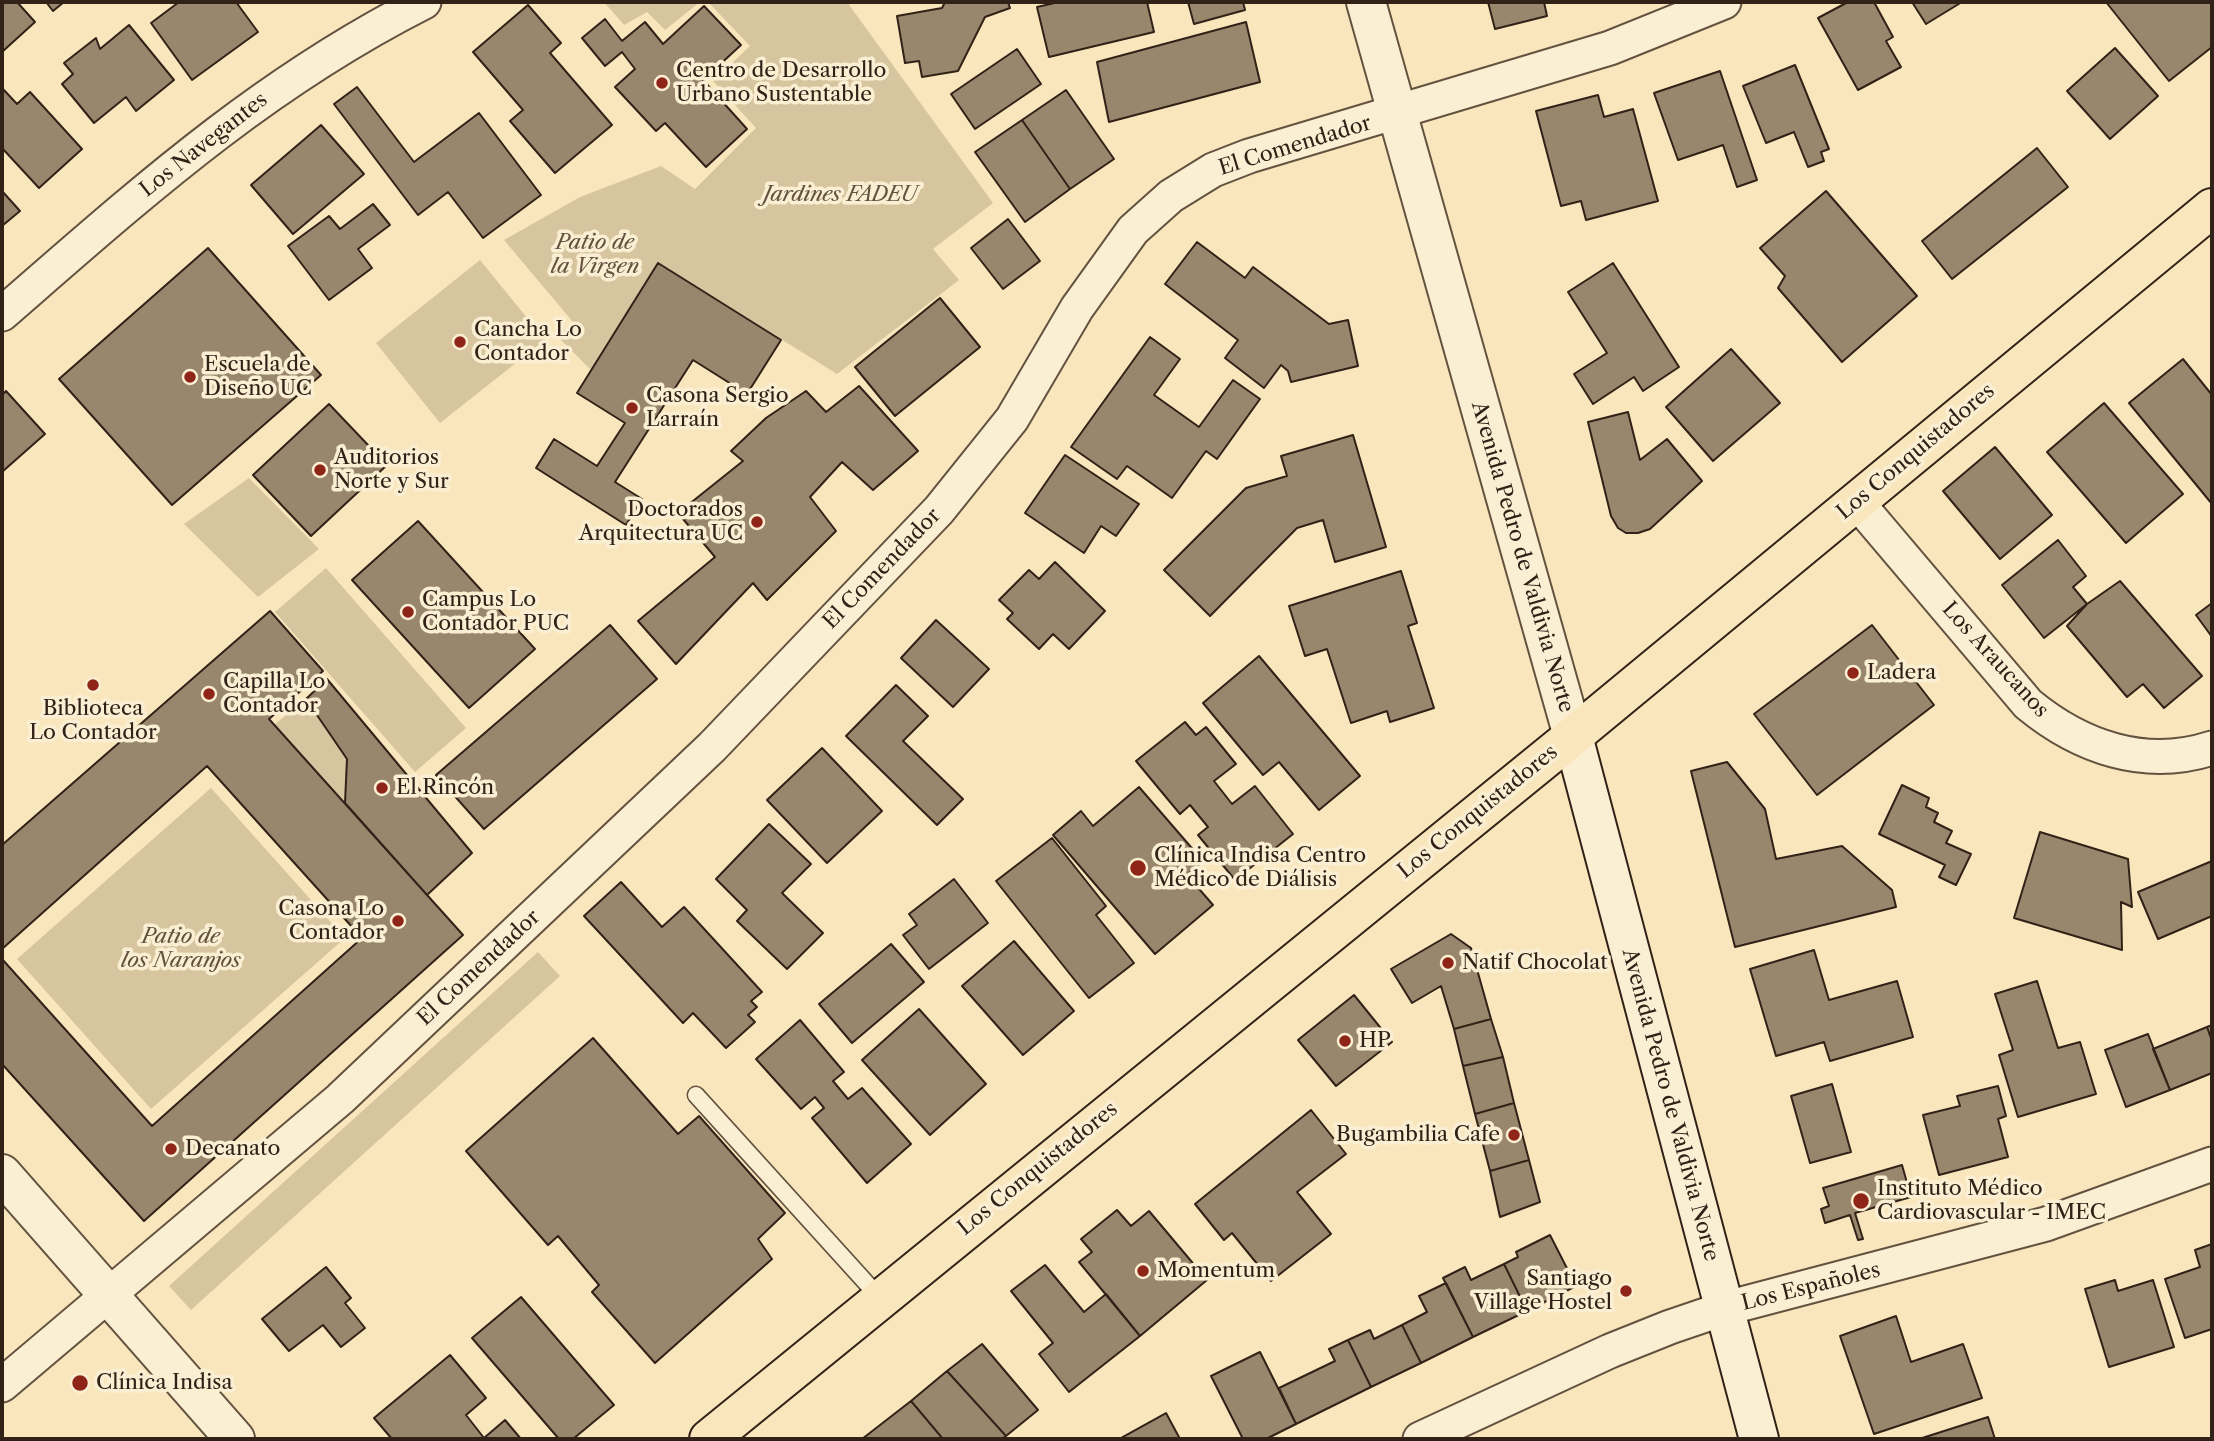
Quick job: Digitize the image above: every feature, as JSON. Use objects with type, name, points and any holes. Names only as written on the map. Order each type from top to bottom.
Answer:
[{"type":"main road","name":"Los Conquistadores","points":[[709,1439],[879,1297],[1573,736],[2212,208]]},
{"type":"street","name":"Los Navegantes","points":[[2,314],[229,121],[356,36],[424,2]]},
{"type":"street","name":"Avenida Pedro de Valdivia Norte","points":[[1366,2],[1573,736],[1759,1439]]},
{"type":"street","name":"El Comendador","points":[[2,1385],[340,1099],[761,698],[939,510],[1012,419],[1077,308],[1133,230],[1171,196],[1213,170],[1249,156],[1397,114],[1610,48],[1724,2]]},
{"type":"street","name":"Los Araucanos","points":[[1856,501],[2028,704],[2054,725],[2084,741],[2116,752],[2174,756],[2212,748]]},
{"type":"street","name":"Los Españoles","points":[[1420,1439],[1610,1351],[1723,1309],[2046,1224],[2212,1164]]},
{"type":"street","points":[[2,1174],[235,1439]]},
{"type":"lane","points":[[696,1095],[879,1297]]},
{"type":"green space","points":[[604,2],[700,2],[665,30],[647,12],[624,25]]},
{"type":"green space","name":"Jardines FADEU","points":[[708,2],[847,2],[993,203],[933,249],[959,280],[837,374],[659,263],[591,370],[557,336],[573,322],[504,240],[580,197],[661,166],[695,189],[756,128],[713,81],[750,46]]},
{"type":"green space","name":"Cancha Lo Contador","points":[[480,260],[545,340],[440,423],[376,343]]},
{"type":"green space","points":[[249,478],[319,549],[258,597],[184,524]]},
{"type":"green space","points":[[326,568],[466,728],[415,772],[275,612]]},
{"type":"green space","points":[[306,699],[347,759],[345,803],[274,725]]},
{"type":"green space","name":"Patio de los Naranjos","points":[[211,788],[345,938],[151,1109],[17,959]]},
{"type":"green space","points":[[538,952],[560,976],[191,1310],[169,1286]]},
{"type":"building","points":[[2,2],[17,2],[35,22],[2,52]]},
{"type":"building","points":[[46,2],[64,2],[53,11]]},
{"type":"building","points":[[179,2],[236,2],[258,32],[192,80],[151,23]]},
{"type":"building","points":[[945,2],[1008,2],[1010,8],[985,17],[958,71],[922,77],[919,61],[905,63],[897,16],[942,8]]},
{"type":"building","points":[[1059,2],[1147,2],[1154,32],[1049,57],[1037,7]]},
{"type":"building","points":[[1188,2],[1243,2],[1245,10],[1194,24]]},
{"type":"building","points":[[1488,2],[1544,2],[1547,16],[1495,29]]},
{"type":"building","points":[[1848,2],[1874,2],[1893,37],[1886,41],[1901,67],[1858,90],[1818,18]]},
{"type":"building","points":[[1912,2],[1962,2],[1926,24]]},
{"type":"building","points":[[2106,2],[2212,2],[2212,47],[2169,81]]},
{"type":"building","points":[[528,5],[561,43],[550,53],[612,125],[555,173],[510,121],[523,110],[473,52]]},
{"type":"building","name":"Centro de Desarrollo Urbano Sustentable","points":[[704,6],[741,45],[703,80],[747,129],[706,167],[665,123],[656,131],[615,87],[635,69],[622,52],[605,66],[582,38],[605,19],[622,41],[645,22],[663,44]]},
{"type":"building","points":[[1246,22],[1260,82],[1109,122],[1097,62]]},
{"type":"building","points":[[129,25],[174,80],[136,111],[126,97],[94,123],[62,84],[73,74],[64,63],[96,38],[100,49]]},
{"type":"building","points":[[2115,48],[2158,96],[2110,139],[2067,91]]},
{"type":"building","points":[[1017,49],[1041,84],[975,129],[951,94]]},
{"type":"building","points":[[1795,65],[1829,149],[1821,152],[1824,161],[1808,167],[1794,132],[1766,143],[1743,86]]},
{"type":"building","points":[[1720,71],[1757,180],[1737,187],[1723,145],[1678,160],[1654,93]]},
{"type":"building","points":[[357,87],[414,162],[479,113],[541,195],[483,238],[448,192],[418,215],[334,104]]},
{"type":"building","points":[[3,89],[17,104],[30,92],[82,149],[39,188],[2,148]]},
{"type":"building","points":[[1066,90],[1114,159],[1070,189],[1022,120]]},
{"type":"building","points":[[1598,95],[1604,117],[1633,109],[1658,201],[1586,220],[1581,201],[1561,206],[1536,111]]},
{"type":"building","points":[[1022,120],[1070,189],[1025,222],[975,152]]},
{"type":"building","points":[[321,125],[364,174],[293,234],[251,185]]},
{"type":"building","points":[[2037,148],[2068,187],[1952,279],[1922,241]]},
{"type":"building","points":[[2,191],[20,211],[2,226]]},
{"type":"building","points":[[1826,191],[1917,296],[1842,362],[1778,288],[1785,276],[1760,248]]},
{"type":"building","points":[[373,204],[390,225],[358,249],[372,268],[329,300],[288,246],[329,216],[340,229]]},
{"type":"building","points":[[1008,219],[1040,261],[1003,289],[971,248]]},
{"type":"building","points":[[1197,242],[1245,278],[1253,267],[1329,324],[1348,320],[1358,366],[1291,382],[1288,371],[1281,365],[1264,388],[1225,358],[1238,340],[1165,284]]},
{"type":"building","name":"Escuela de Diseño UC","points":[[208,248],[321,375],[172,505],[59,379]]},
{"type":"building","name":"Casona Sergio Larraín","points":[[658,263],[781,340],[747,394],[693,360],[615,482],[642,499],[626,525],[536,468],[554,439],[597,466],[625,423],[577,393]]},
{"type":"building","points":[[1613,263],[1679,367],[1643,391],[1634,377],[1593,404],[1574,374],[1607,353],[1568,292]]},
{"type":"building","points":[[940,298],[980,347],[895,416],[855,367]]},
{"type":"building","points":[[1150,337],[1180,359],[1154,395],[1199,427],[1233,380],[1260,399],[1217,459],[1206,451],[1172,498],[1127,466],[1117,479],[1071,447]]},
{"type":"building","points":[[1731,349],[1780,403],[1713,461],[1666,407]]},
{"type":"building","points":[[2183,359],[2212,395],[2212,504],[2129,403]]},
{"type":"building","name":"Doctorados Arquitectura UC","points":[[859,386],[918,451],[873,490],[842,462],[810,497],[836,531],[767,600],[753,583],[676,664],[638,621],[715,557],[678,513],[743,461],[731,451],[766,418],[806,391],[826,412]]},
{"type":"building","points":[[6,391],[45,434],[2,472],[2,395]]},
{"type":"building","points":[[2104,403],[2183,494],[2126,543],[2047,452]]},
{"type":"building","name":"Auditorios Norte y Sur","points":[[329,404],[387,465],[311,536],[253,475]]},
{"type":"building","points":[[1628,412],[1640,460],[1667,439],[1702,481],[1650,529],[1638,533],[1626,533],[1618,528],[1611,516],[1588,422]]},
{"type":"building","points":[[1353,435],[1386,547],[1335,562],[1323,520],[1297,528],[1210,616],[1164,570],[1246,488],[1287,476],[1281,456]]},
{"type":"building","points":[[1995,447],[2052,515],[2000,559],[1943,491]]},
{"type":"building","points":[[1065,455],[1139,504],[1116,536],[1101,526],[1084,553],[1025,513]]},
{"type":"building","points":[[418,521],[535,649],[469,708],[352,580]]},
{"type":"building","points":[[2058,540],[2086,576],[2073,587],[2087,604],[2044,638],[2002,585]]},
{"type":"building","points":[[1055,562],[1105,611],[1069,649],[1053,634],[1039,649],[1007,619],[1013,613],[999,600],[1029,570],[1039,579]]},
{"type":"building","points":[[1401,571],[1417,623],[1408,626],[1434,708],[1390,722],[1387,711],[1351,723],[1327,649],[1305,656],[1289,606]]},
{"type":"building","points":[[2120,581],[2202,676],[2164,708],[2143,684],[2127,697],[2067,626],[2087,604]]},
{"type":"building","points":[[2212,603],[2212,637],[2196,615]]},
{"type":"building","name":"Casona Lo Contador","points":[[270,611],[323,671],[269,719],[463,935],[144,1221],[2,1064],[2,959],[152,1126],[362,938],[207,766],[2,949],[2,845]]},
{"type":"building","points":[[936,620],[989,669],[953,707],[901,658]]},
{"type":"building","points":[[610,625],[657,679],[484,829],[436,775]]},
{"type":"building","points":[[1872,625],[1934,705],[1817,795],[1754,714]]},
{"type":"building","points":[[1259,656],[1360,776],[1319,810],[1279,762],[1263,775],[1203,703]]},
{"type":"building","name":"El Rincón","points":[[327,679],[472,853],[427,895],[345,803],[347,759],[306,699]]},
{"type":"building","points":[[896,685],[928,716],[903,741],[963,799],[937,825],[846,736]]},
{"type":"building","points":[[1185,722],[1196,735],[1206,727],[1236,764],[1214,781],[1232,804],[1255,786],[1293,834],[1235,880],[1198,835],[1208,827],[1190,805],[1180,814],[1136,761]]},
{"type":"building","points":[[822,748],[882,811],[827,863],[767,800]]},
{"type":"building","points":[[1727,762],[1765,809],[1776,859],[1842,846],[1892,890],[1896,907],[1735,947],[1691,771]]},
{"type":"building","points":[[1902,785],[1929,798],[1926,807],[1938,813],[1934,822],[1952,831],[1946,843],[1971,854],[1956,885],[1939,877],[1945,865],[1879,834]]},
{"type":"building","name":"Clínica Indisa Centro Médico de Diálisis","points":[[1139,787],[1203,861],[1187,875],[1213,905],[1155,954],[1053,835],[1081,811],[1093,826]]},
{"type":"building","points":[[769,824],[811,864],[782,893],[823,933],[787,969],[737,921],[747,910],[716,879]]},
{"type":"building","points":[[2040,832],[2128,859],[2132,907],[2121,902],[2122,950],[2014,918]]},
{"type":"building","points":[[1052,838],[1106,906],[1096,915],[1134,963],[1089,998],[996,881]]},
{"type":"building","points":[[2212,861],[2212,916],[2158,939],[2138,892]]},
{"type":"building","points":[[954,879],[988,923],[929,969],[903,935],[917,925],[909,914]]},
{"type":"building","points":[[621,882],[662,927],[684,907],[762,992],[751,1001],[757,1007],[748,1015],[755,1022],[726,1048],[693,1013],[683,1023],[584,916]]},
{"type":"building","points":[[1451,934],[1471,948],[1491,1019],[1454,1029],[1441,986],[1412,1003],[1391,969]]},
{"type":"building","points":[[1014,941],[1074,1011],[1023,1055],[962,986]]},
{"type":"building","points":[[891,944],[924,982],[852,1043],[819,1004]]},
{"type":"building","points":[[1814,950],[1829,1000],[1897,981],[1913,1037],[1830,1061],[1824,1042],[1776,1056],[1750,969]]},
{"type":"building","points":[[2037,981],[2058,1048],[2080,1042],[2096,1094],[2018,1117],[1999,1055],[2013,1050],[1995,994]]},
{"type":"building","name":"HP","points":[[1354,995],[1392,1042],[1336,1086],[1298,1040]]},
{"type":"building","points":[[919,1009],[986,1084],[930,1135],[862,1060]]},
{"type":"building","points":[[1491,1019],[1503,1057],[1463,1066],[1454,1029]]},
{"type":"building","points":[[800,1020],[844,1072],[833,1081],[848,1099],[862,1088],[911,1144],[867,1183],[812,1118],[824,1108],[815,1097],[801,1109],[756,1059]]},
{"type":"building","points":[[2212,1025],[2212,1041],[2207,1027]]},
{"type":"building","points":[[2207,1027],[2212,1041],[2212,1073],[2170,1090],[2153,1049]]},
{"type":"building","points":[[2148,1034],[2170,1090],[2126,1107],[2105,1050]]},
{"type":"building","points":[[593,1038],[678,1134],[699,1116],[785,1213],[758,1239],[772,1259],[655,1363],[592,1292],[599,1285],[558,1236],[548,1245],[466,1151]]},
{"type":"building","points":[[1503,1057],[1514,1103],[1475,1114],[1463,1066]]},
{"type":"building","points":[[1832,1084],[1851,1152],[1810,1163],[1791,1096]]},
{"type":"building","points":[[1998,1086],[2006,1116],[1998,1119],[2008,1157],[1939,1175],[1923,1115],[1960,1106],[1957,1096]]},
{"type":"building","points":[[1514,1103],[1529,1160],[1490,1171],[1475,1114]]},
{"type":"building","points":[[1311,1110],[1346,1154],[1297,1192],[1331,1234],[1271,1281],[1232,1233],[1224,1240],[1195,1204]]},
{"type":"building","points":[[1529,1160],[1540,1202],[1500,1217],[1490,1171]]},
{"type":"building","name":"Instituto Médico Cardiovascular - IMEC","points":[[1902,1165],[1911,1197],[1855,1213],[1863,1239],[1858,1240],[1850,1215],[1825,1223],[1821,1209],[1829,1206],[1823,1188]]},
{"type":"building","name":"Momentum","points":[[1117,1210],[1131,1226],[1149,1211],[1207,1280],[1140,1336],[1079,1262],[1092,1252],[1081,1239]]},
{"type":"building","points":[[1550,1235],[1576,1286],[1527,1311],[1504,1264],[1518,1257],[1516,1252]]},
{"type":"building","points":[[2212,1244],[2212,1329],[2185,1338],[2165,1279],[2200,1267],[2195,1250]]},
{"type":"building","points":[[1504,1264],[1527,1311],[1473,1337],[1443,1278],[1465,1267],[1471,1280]]},
{"type":"building","points":[[1045,1265],[1084,1312],[1106,1294],[1140,1336],[1069,1392],[1039,1354],[1053,1343],[1011,1291]]},
{"type":"building","points":[[326,1267],[351,1298],[345,1303],[365,1328],[341,1347],[323,1325],[289,1351],[262,1319]]},
{"type":"building","points":[[2115,1280],[2118,1291],[2153,1280],[2174,1347],[2109,1367],[2085,1289]]},
{"type":"building","points":[[1446,1283],[1473,1337],[1421,1363],[1402,1325],[1427,1312],[1419,1296]]},
{"type":"building","points":[[521,1297],[614,1405],[573,1439],[559,1439],[472,1338]]},
{"type":"building","points":[[1896,1316],[1911,1362],[1963,1344],[1982,1398],[1874,1434],[1840,1336]]},
{"type":"building","points":[[1402,1325],[1421,1363],[1371,1387],[1348,1340],[1370,1330],[1374,1339]]},
{"type":"building","points":[[1348,1340],[1371,1387],[1296,1424],[1279,1388],[1335,1361],[1329,1349]]},
{"type":"building","points":[[982,1344],[1038,1410],[1006,1436],[947,1371]]},
{"type":"building","points":[[1260,1352],[1296,1424],[1266,1439],[1243,1439],[1211,1376]]},
{"type":"building","points":[[450,1355],[486,1398],[466,1415],[484,1438],[505,1420],[521,1439],[392,1439],[374,1418]]},
{"type":"building","points":[[947,1371],[1006,1436],[1002,1439],[943,1439],[911,1401]]},
{"type":"building","points":[[911,1401],[943,1439],[862,1439]]},
{"type":"building","points":[[1166,1413],[1180,1439],[1119,1439]]},
{"type":"building","points":[[1988,1417],[1995,1439],[1919,1439]]},
{"type":"place","name":"Centro de Desarrollo Urbano Sustentable","points":[[662,83]]},
{"type":"place","name":"Cancha Lo Contador","points":[[460,342]]},
{"type":"place","name":"Escuela de Diseño UC","points":[[190,377]]},
{"type":"place","name":"Casona Sergio Larraín","points":[[632,408]]},
{"type":"place","name":"Auditorios Norte y Sur","points":[[320,470]]},
{"type":"place","name":"Doctorados Arquitectura UC","points":[[757,522]]},
{"type":"place","name":"Campus Lo Contador PUC","points":[[408,612]]},
{"type":"place","name":"Ladera","points":[[1853,673]]},
{"type":"place","name":"Biblioteca Lo Contador","points":[[93,685]]},
{"type":"place","name":"Capilla Lo Contador","points":[[209,694]]},
{"type":"place","name":"El Rincón","points":[[382,788]]},
{"type":"place","name":"Clínica Indisa Centro Médico de Diálisis","points":[[1138,868]]},
{"type":"place","name":"Casona Lo Contador","points":[[398,921]]},
{"type":"place","name":"Natif Chocolat","points":[[1448,963]]},
{"type":"place","name":"HP","points":[[1345,1041]]},
{"type":"place","name":"Bugambilia Cafe","points":[[1514,1135]]},
{"type":"place","name":"Decanato","points":[[171,1149]]},
{"type":"place","name":"Instituto Médico Cardiovascular - IMEC","points":[[1861,1201]]},
{"type":"place","name":"Momentum","points":[[1143,1271]]},
{"type":"place","name":"Santiago Village Hostel","points":[[1626,1291]]},
{"type":"place","name":"Clínica Indisa","points":[[80,1383]]},
{"type":"park label","name":"Patio de la Virgen","points":[[595,255]]}]
